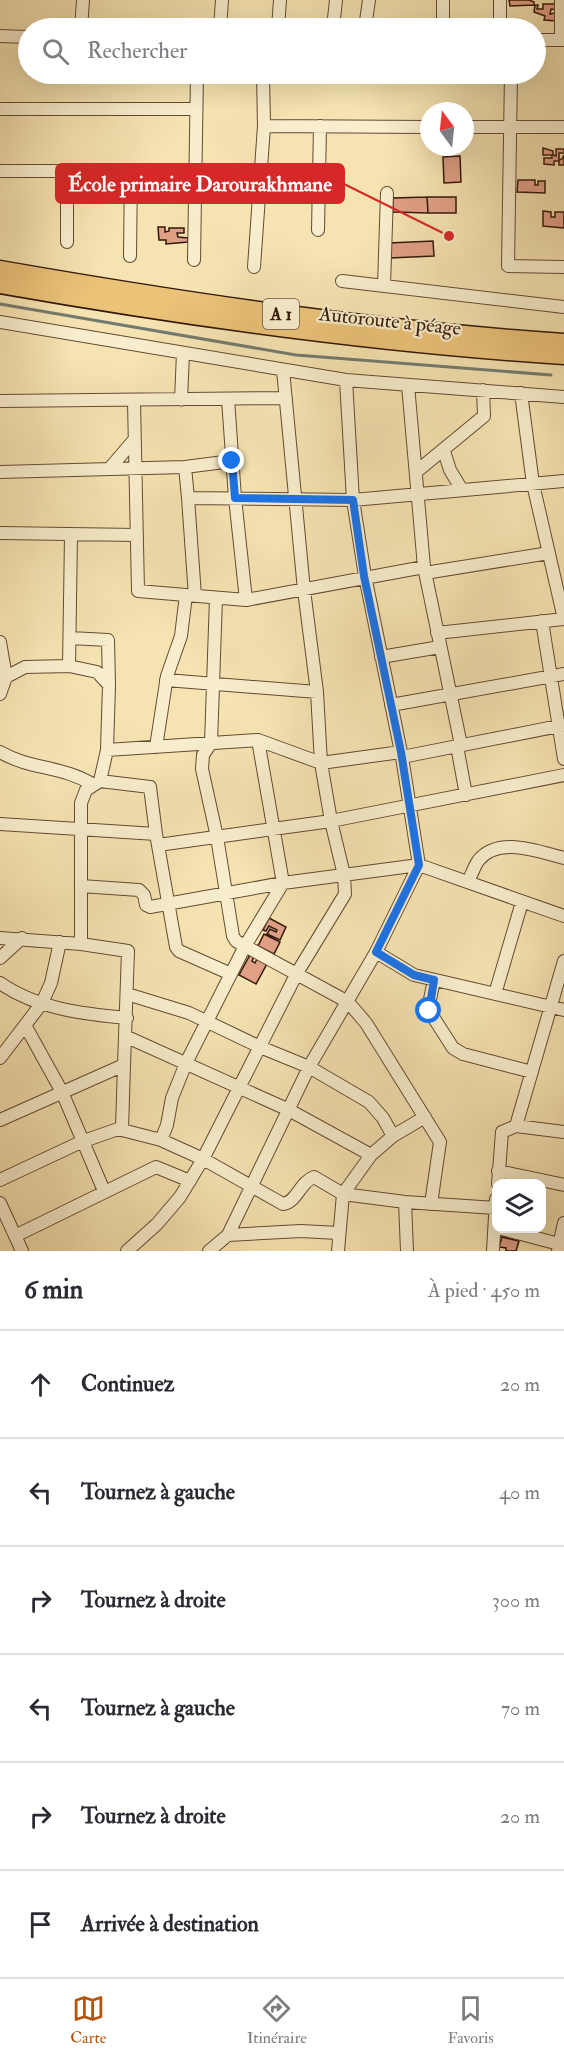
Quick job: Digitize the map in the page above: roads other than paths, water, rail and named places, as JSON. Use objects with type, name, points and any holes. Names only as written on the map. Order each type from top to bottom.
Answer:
[{"type":"highway","name":"A 1","points":[[0,269],[201,304],[324,320],[412,330],[564,342]]},
{"type":"highway","name":"Autoroute à péage","points":[[0,285],[201,319],[331,336],[564,356]]},
{"type":"street","points":[[82,18],[83,0]]},
{"type":"street","points":[[221,18],[222,0]]},
{"type":"street","points":[[279,18],[280,0]]},
{"type":"street","points":[[334,18],[336,0]]},
{"type":"street","points":[[366,18],[369,0]]},
{"type":"street","points":[[443,0],[443,18]]},
{"type":"street","points":[[500,0],[500,18]]},
{"type":"street","points":[[546,40],[563,40],[561,0]]},
{"type":"street","points":[[0,36],[18,36]]},
{"type":"street","points":[[194,261],[197,84]]},
{"type":"street","points":[[254,267],[264,126],[263,84]]},
{"type":"street","points":[[511,84],[508,266],[564,267]]},
{"type":"street","points":[[0,109],[196,109]]},
{"type":"street","points":[[264,126],[420,127]]},
{"type":"street","points":[[318,230],[320,126]]},
{"type":"street","points":[[474,127],[564,127]]},
{"type":"street","points":[[0,171],[196,171]]},
{"type":"street","points":[[67,171],[67,242]]},
{"type":"street","points":[[130,256],[131,171]]},
{"type":"street","points":[[384,285],[387,193]]},
{"type":"street","points":[[342,281],[564,307]]},
{"type":"street","points":[[0,322],[346,380],[564,397]]},
{"type":"street","points":[[181,400],[183,353]]},
{"type":"street","points":[[127,1251],[157,1224],[190,1181],[297,973],[345,894],[344,875],[331,822],[321,763],[317,692],[304,590],[283,370]]},
{"type":"street","points":[[209,1251],[228,1235],[309,1067],[376,952],[419,865],[401,754],[364,576],[353,500],[346,380]]},
{"type":"street","points":[[408,385],[424,570],[450,694],[466,795]]},
{"type":"street","points":[[416,472],[484,416],[483,390]]},
{"type":"street","points":[[437,633],[564,619],[562,600],[533,483],[521,393]]},
{"type":"street","points":[[0,401],[286,398]]},
{"type":"street","points":[[228,399],[235,498],[246,600]]},
{"type":"street","points":[[134,401],[138,591],[246,600],[364,576],[549,553]]},
{"type":"street","points":[[110,468],[134,440]]},
{"type":"street","points":[[444,451],[450,470],[462,490]]},
{"type":"street","points":[[0,472],[185,467],[232,461]]},
{"type":"street","points":[[156,747],[166,680],[181,636],[190,596],[185,467]]},
{"type":"street","points":[[188,498],[353,500],[564,481]]},
{"type":"street","points":[[0,533],[70,536],[137,535]]},
{"type":"street","points":[[69,666],[70,536]]},
{"type":"street","points":[[216,598],[211,743],[203,755],[202,769],[217,837],[233,936],[236,941],[348,1002],[366,1023],[440,1142],[431,1204]]},
{"type":"street","points":[[542,621],[550,675],[561,725],[564,759]]},
{"type":"street","points":[[70,638],[108,640],[107,750],[97,783],[86,790],[81,803],[81,944]]},
{"type":"street","points":[[0,642],[6,677],[0,694]]},
{"type":"street","points":[[381,657],[440,647]]},
{"type":"street","points":[[6,677],[25,667],[69,666],[97,672],[109,686]]},
{"type":"street","points":[[391,705],[564,674]]},
{"type":"street","points":[[166,680],[317,692]]},
{"type":"street","points":[[107,750],[258,740],[321,763],[459,745],[561,725]]},
{"type":"street","points":[[161,1140],[167,1125],[171,1098],[186,1063],[245,946],[283,883],[258,740]]},
{"type":"street","points":[[0,752],[16,761],[74,773],[97,783],[150,787],[157,839],[179,951],[231,974]]},
{"type":"street","points":[[0,824],[81,828],[157,839],[217,837],[331,822],[564,775]]},
{"type":"street","points":[[468,882],[479,860],[493,850],[514,846],[564,858]]},
{"type":"street","points":[[81,886],[139,890],[144,895],[146,905],[150,907],[283,883],[419,865],[564,916]]},
{"type":"street","points":[[495,994],[522,902]]},
{"type":"street","points":[[0,938],[22,938],[128,951],[127,1037],[122,1130]]},
{"type":"street","points":[[0,958],[22,938]]},
{"type":"street","points":[[0,1058],[26,1027],[42,1003],[51,983],[60,942]]},
{"type":"street","points":[[376,952],[414,975],[564,1010]]},
{"type":"street","points":[[516,1126],[564,962]]},
{"type":"street","points":[[434,980],[428,1009],[453,1048],[463,1054],[532,1072]]},
{"type":"street","points":[[0,983],[15,994],[42,1003],[80,1013],[127,1018]]},
{"type":"street","points":[[127,994],[189,1013],[260,1047],[309,1067],[369,1102],[383,1118],[393,1136]]},
{"type":"street","points":[[26,1027],[62,1092],[81,1142],[104,1191]]},
{"type":"street","points":[[127,1037],[289,1110],[371,1155]]},
{"type":"street","points":[[0,1120],[124,1065]]},
{"type":"street","points":[[338,1251],[343,1194],[371,1155],[393,1136],[425,1117]]},
{"type":"street","points":[[564,1132],[516,1126],[505,1130],[501,1136],[498,1177],[564,1185]]},
{"type":"street","points":[[0,1180],[81,1142],[115,1129],[161,1140],[254,1185],[283,1204],[291,1201],[306,1181],[314,1177],[343,1194],[405,1202],[492,1208]]},
{"type":"street","points":[[15,1236],[156,1167],[190,1181]]},
{"type":"street","points":[[405,1202],[407,1251]]},
{"type":"street","points":[[0,1203],[22,1251]]},
{"type":"street","points":[[512,1233],[558,1248],[564,1223]]},
{"type":"street","points":[[228,1235],[301,1231],[338,1233]]},
{"type":"street","points":[[493,1251],[495,1233]]},
{"type":"waterway","points":[[0,304],[296,355],[551,375]]},
{"type":"place","name":"École primaire Darourakhmane","points":[[449,236]]}]
